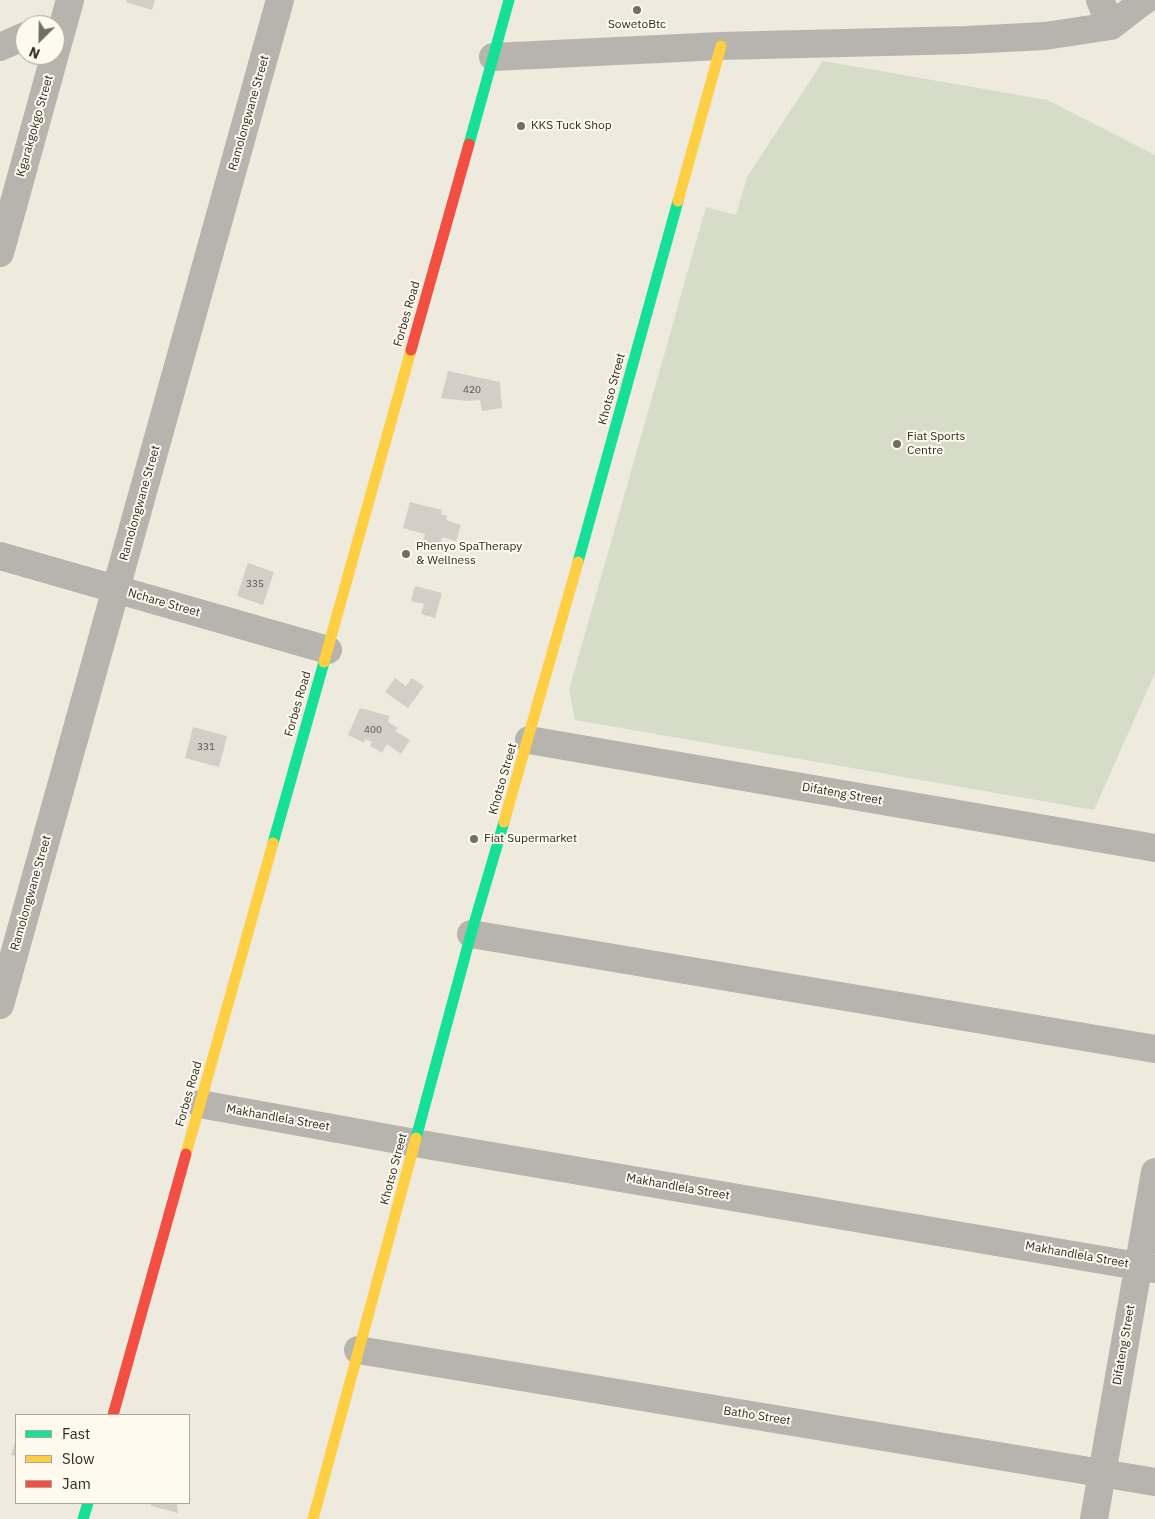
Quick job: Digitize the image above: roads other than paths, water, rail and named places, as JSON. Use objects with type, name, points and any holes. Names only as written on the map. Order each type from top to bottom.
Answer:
[{"type":"street","name":"Ramolongwane Street","points":[[0,1005],[280,0]]},
{"type":"street","name":"Forbes Road","points":[[113,1414],[509,0]]},
{"type":"street","points":[[1100,0],[1110,26]]},
{"type":"street","points":[[493,57],[721,46],[1045,36],[1110,26],[1145,0]]},
{"type":"street","name":"Kgarakgokgo Street","points":[[0,252],[62,14]]},
{"type":"street","points":[[0,47],[15,40]]},
{"type":"street","name":"Khotso Street","points":[[313,1519],[471,934],[529,740],[721,46]]},
{"type":"street","name":"Nchare Street","points":[[0,556],[328,650]]},
{"type":"street","name":"Difateng Street","points":[[529,740],[1155,848]]},
{"type":"street","points":[[471,934],[1155,1049]]},
{"type":"street","name":"Makhandlela Street","points":[[200,1104],[415,1143],[1147,1267]]},
{"type":"street","name":"Difateng Street","points":[[1094,1519],[1102,1473],[1147,1267],[1155,1172]]},
{"type":"street","name":"Batho Street","points":[[358,1350],[1155,1482]]},
{"type":"street","points":[[83,1519],[88,1504]]},
{"type":"place","name":"SowetoBtc","points":[[637,10]]},
{"type":"place","name":"KKS Tuck Shop","points":[[521,126]]},
{"type":"place","name":"Fiat Sports Centre","points":[[897,444]]},
{"type":"place","name":"Phenyo SpaTherapy & Wellness","points":[[406,554]]},
{"type":"place","name":"Fiat Supermarket","points":[[474,839]]}]
